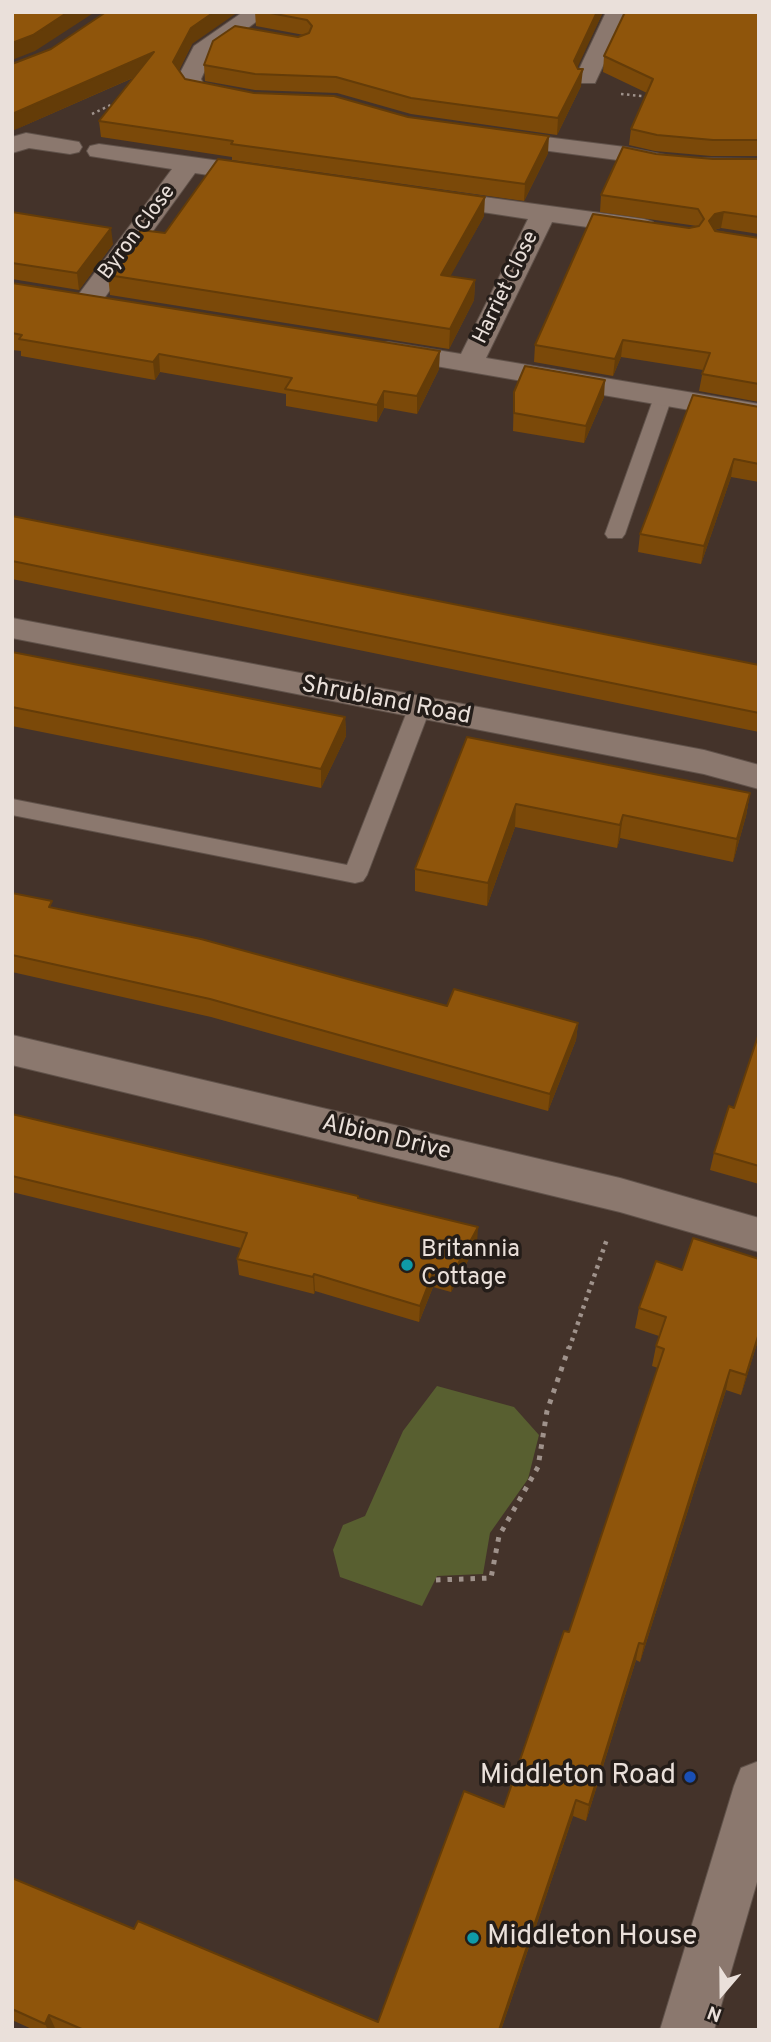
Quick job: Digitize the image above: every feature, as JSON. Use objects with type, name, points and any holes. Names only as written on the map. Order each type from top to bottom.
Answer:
[{"type":"street","points":[[255,100],[195,88],[189,79],[202,51],[258,12]]},
{"type":"street","points":[[587,78],[617,12]]},
{"type":"street","points":[[230,32],[265,37]]},
{"type":"street","points":[[481,136],[625,154],[680,165],[759,166]]},
{"type":"street","points":[[19,143],[70,147]]},
{"type":"street","points":[[99,151],[281,177]]},
{"type":"street","name":"Byron Close","points":[[86,302],[189,164]]},
{"type":"street","name":"Harriet Close","points":[[410,195],[674,232]]},
{"type":"street","name":"Harriet Close","points":[[470,363],[544,213]]},
{"type":"street","points":[[361,346],[759,413]]},
{"type":"street","name":"Shrubland Road","points":[[12,628],[419,709],[704,762],[759,777]]},
{"type":"street","name":"Albion Drive","points":[[12,1050],[620,1195],[759,1235]]},
{"type":"street","points":[[687,2030],[759,1786]]},
{"type":"lane","points":[[615,534],[663,397]]},
{"type":"lane","points":[[12,807],[355,875],[419,709]]},
{"type":"path","points":[[616,93],[652,97]]},
{"type":"path","points":[[19,143],[54,133],[120,100]]},
{"type":"path","points":[[436,1580],[491,1578],[499,1536],[538,1467],[547,1411],[620,1195]]},
{"type":"green space","points":[[437,1386],[514,1407],[539,1435],[528,1479],[490,1533],[483,1574],[437,1576],[422,1606],[340,1577],[333,1550],[343,1525],[365,1516],[403,1431]]},
{"type":"building","points":[[12,12],[68,12],[33,35],[12,43]]},
{"type":"building","points":[[106,12],[214,12],[191,28],[173,62],[185,79],[254,93],[334,96],[408,117],[549,136],[525,184],[231,144],[233,141],[99,121],[154,52],[12,114],[12,64],[51,49]]},
{"type":"building","points":[[265,12],[597,12],[574,61],[578,69],[583,69],[558,118],[411,98],[336,77],[255,74],[204,65],[213,41],[235,26],[298,37],[309,33],[312,26],[307,20]]},
{"type":"building","points":[[625,12],[759,12],[759,140],[713,140],[657,135],[631,129],[653,79],[604,56]]},
{"type":"building","points":[[623,147],[656,154],[713,159],[759,159],[759,217],[724,212],[715,214],[709,221],[715,231],[759,238],[759,384],[702,374],[710,353],[623,340],[615,359],[535,345],[593,214],[689,228],[699,226],[704,219],[698,209],[601,195]]},
{"type":"building","points":[[218,159],[485,197],[441,275],[475,280],[450,329],[108,275],[141,230],[165,233]]},
{"type":"building","points":[[12,212],[111,228],[77,273],[12,263]]},
{"type":"building","points":[[12,283],[440,351],[417,396],[384,391],[377,405],[285,389],[292,378],[159,354],[153,362],[19,339],[22,335],[12,333]]},
{"type":"building","points":[[525,366],[605,380],[586,426],[514,413],[514,392]]},
{"type":"building","points":[[693,395],[759,407],[759,464],[734,459],[704,546],[640,534]]},
{"type":"building","points":[[12,516],[759,665],[759,713],[12,561]]},
{"type":"building","points":[[12,652],[345,717],[321,769],[12,707]]},
{"type":"building","points":[[467,737],[750,793],[737,839],[623,815],[620,825],[516,804],[488,883],[415,869]]},
{"type":"building","points":[[12,893],[52,901],[49,907],[201,939],[447,1006],[454,989],[578,1023],[550,1094],[210,999],[12,955]]},
{"type":"building","points":[[759,1033],[759,1166],[714,1153],[729,1106],[734,1108]]},
{"type":"building","points":[[12,1114],[478,1227],[452,1275],[434,1270],[420,1306],[314,1274],[313,1277],[237,1259],[247,1233],[12,1176]]},
{"type":"building","points":[[693,1238],[759,1259],[759,1333],[746,1375],[730,1370],[644,1644],[639,1643],[589,1805],[576,1800],[499,2030],[84,2030],[49,2015],[45,2024],[12,2009],[12,1878],[134,1929],[138,1921],[378,2022],[464,1791],[504,1807],[564,1631],[569,1632],[664,1349],[656,1346],[666,1317],[639,1308],[656,1261],[682,1270]]},
{"type":"place","name":"Britannia Cottage","points":[[407,1265]]},
{"type":"place","name":"Middleton Road","points":[[690,1777]]},
{"type":"place","name":"Middleton House","points":[[473,1938]]}]
